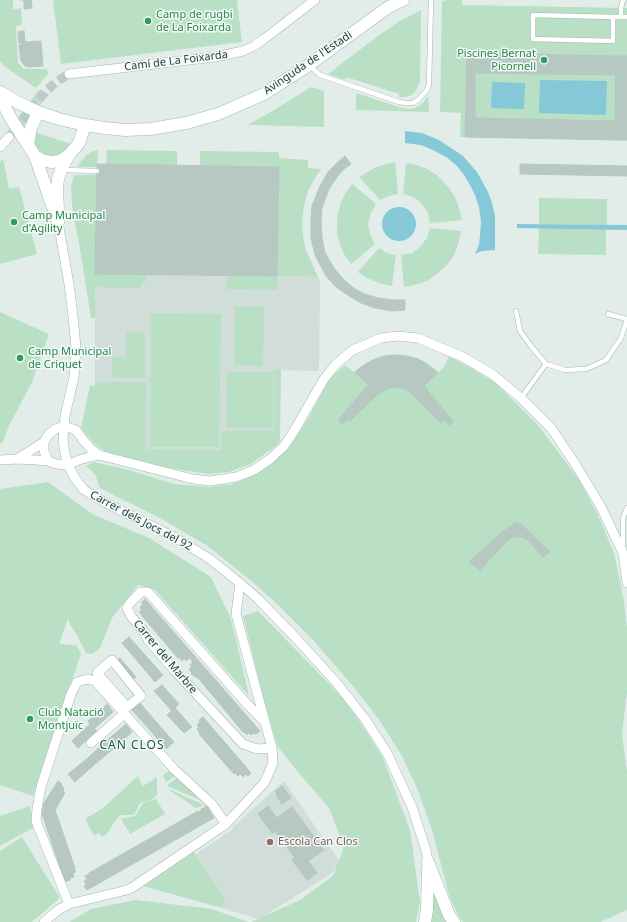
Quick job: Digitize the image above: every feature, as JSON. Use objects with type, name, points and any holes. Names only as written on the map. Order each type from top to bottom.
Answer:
[{"type":"street","name":"Camí de La Foixarda","points":[[69,74],[215,57],[243,51],[264,39],[315,0]]},
{"type":"street","name":"Avinguda de l'Estadi","points":[[0,92],[38,112],[85,125],[125,130],[186,123],[218,114],[264,94],[309,65],[387,8],[403,0]]},
{"type":"street","points":[[0,97],[10,117],[35,156],[58,222]]},
{"type":"street","points":[[28,145],[31,128],[38,112]]},
{"type":"street","points":[[58,222],[58,179],[69,155],[79,143],[85,125]]},
{"type":"street","points":[[0,147],[9,137]]},
{"type":"street","points":[[35,156],[42,160],[51,162],[60,161],[69,155]]},
{"type":"street","name":"Carrer dels Jocs del 92","points":[[58,222],[69,284],[76,348],[74,377],[65,416],[63,440],[68,465],[74,478],[84,490],[106,503],[174,537],[210,559],[258,599],[294,636],[335,681],[365,718],[387,753],[412,807],[426,850],[428,862]]},
{"type":"street","points":[[17,459],[44,442],[49,434],[55,429],[64,426],[76,430],[91,449],[99,455],[193,479],[210,481],[236,477],[254,470],[270,459],[284,446],[324,379],[336,364],[353,350],[381,338],[398,336],[418,338],[462,357],[492,374],[521,398],[551,428],[600,505],[623,553],[627,583]]},
{"type":"street","points":[[79,460],[84,450],[83,440]]},
{"type":"street","points":[[44,442],[44,451],[48,461]]},
{"type":"street","points":[[0,460],[17,459],[48,461],[56,464],[68,465],[79,460],[99,455]]},
{"type":"street","points":[[44,922],[58,910],[69,904],[127,890],[133,887],[226,824],[268,777],[273,763],[272,748],[236,614],[240,584]]},
{"type":"street","name":"Carrer del Marbre","points":[[265,722],[247,704],[148,592],[141,592],[130,603],[127,608],[148,640],[243,744],[257,749],[272,748]]},
{"type":"street","points":[[112,660],[142,696],[127,707],[97,673],[112,660]]},
{"type":"street","points":[[69,904],[36,821],[41,787],[71,694],[77,682],[88,679],[95,681],[175,770],[212,804],[226,824]]},
{"type":"street","points":[[91,743],[124,714]]},
{"type":"street","points":[[425,922],[427,910],[428,862]]},
{"type":"street","points":[[428,862],[449,915],[454,922]]},
{"type":"lane","points":[[309,65],[320,75],[399,102],[413,103],[418,100],[427,90],[429,84],[431,0]]},
{"type":"lane","points":[[621,17],[623,0]]},
{"type":"lane","points":[[613,17],[613,41],[533,39],[533,15],[627,17]]},
{"type":"lane","points":[[61,170],[97,171]]},
{"type":"lane","points":[[516,311],[520,331],[531,346],[546,364],[565,370],[586,369],[606,360],[621,338],[627,320],[608,314]]},
{"type":"lane","points":[[521,398],[546,364]]},
{"type":"lane","points":[[623,553],[625,535],[623,518],[627,508]]},
{"type":"shaded area","points":[[279,167],[277,276],[318,277],[320,281],[319,371],[274,370],[275,431],[222,431],[221,450],[145,449],[147,382],[95,382],[95,274]]},
{"type":"shaded area","name":"Escola Can Clos","points":[[284,781],[340,862],[331,874],[259,919],[222,908],[226,900],[196,854],[232,830],[233,827]]},
{"type":"green space","points":[[0,0],[13,0],[13,10],[21,8],[22,25],[16,26],[18,63],[24,69],[46,69],[49,73],[36,88],[4,66],[0,61]]},
{"type":"green space","name":"Camp de rugbi de La Foixarda","points":[[53,0],[237,0],[242,42],[61,64]]},
{"type":"green space","name":"Piscines Bernat Picornell","points":[[447,0],[462,0],[462,5],[627,8],[627,140],[460,137],[461,113],[440,112],[442,2]]},
{"type":"green space","points":[[421,10],[420,82],[412,95],[399,97],[399,94],[346,77],[345,80],[328,74],[382,33]]},
{"type":"green space","points":[[311,87],[324,91],[324,127],[247,125],[271,112]]},
{"type":"green space","points":[[39,90],[49,94],[13,139],[5,134]]},
{"type":"green space","points":[[356,93],[409,109],[415,108],[422,104],[428,96],[429,112],[356,110]]},
{"type":"green space","points":[[34,132],[71,144],[68,151],[56,157],[47,156],[39,152],[34,145]]},
{"type":"green space","points":[[98,149],[97,167],[77,167],[89,153]]},
{"type":"green space","points":[[107,150],[177,151],[177,166],[106,164]]},
{"type":"green space","points":[[200,151],[279,152],[279,158],[308,160],[308,168],[321,169],[308,191],[302,221],[306,250],[318,277],[277,276],[279,167],[200,166]]},
{"type":"green space","name":"Camp Municipal d'Agility","points":[[3,158],[9,189],[19,187],[37,254],[0,264],[0,162]]},
{"type":"green space","points":[[395,162],[398,194],[380,200],[359,177],[376,167]]},
{"type":"green space","points":[[406,163],[427,169],[437,175],[444,182],[455,197],[462,220],[430,223],[428,213],[422,204],[414,197],[403,194]]},
{"type":"green space","points":[[74,175],[97,175],[147,274],[146,282],[141,282],[141,288],[95,287],[95,318],[91,318],[72,205],[71,186]]},
{"type":"green space","points":[[352,184],[376,204],[371,213],[368,224],[370,234],[375,244],[351,264],[344,254],[340,244],[337,234],[337,224],[341,202]]},
{"type":"green space","points":[[539,198],[607,199],[607,225],[539,224]]},
{"type":"green space","points":[[430,228],[461,231],[456,251],[451,260],[436,275],[427,281],[404,287],[401,255],[412,253],[420,247],[427,238]]},
{"type":"green space","points":[[539,228],[606,229],[606,255],[538,254]]},
{"type":"green space","points":[[379,248],[387,253],[396,255],[392,286],[374,281],[358,272]]},
{"type":"green space","points":[[227,276],[277,276],[277,290],[227,289]]},
{"type":"green space","points":[[235,306],[264,307],[263,366],[234,365]]},
{"type":"green space","name":"Camp Municipal de Criquet","points":[[0,312],[49,334],[32,382],[9,426],[2,444],[0,443]]},
{"type":"green space","points":[[151,313],[221,314],[219,447],[150,447]]},
{"type":"green space","points":[[126,331],[145,332],[145,356],[129,357],[145,357],[145,378],[112,377],[112,357],[126,357]]},
{"type":"green space","points":[[397,355],[406,355],[424,361],[439,372],[443,368],[449,356],[497,384],[537,424],[578,478],[598,515],[614,553],[624,601],[627,628],[627,692],[622,734],[627,772],[627,910],[600,922],[463,922],[458,915],[449,895],[432,830],[417,788],[402,756],[378,718],[352,685],[313,640],[254,583],[206,545],[165,521],[100,488],[95,474],[86,466],[94,462],[129,470],[174,484],[210,487],[232,484],[252,476],[268,465],[291,445],[309,417],[330,378],[345,365],[354,372],[370,361]]},
{"type":"green space","points":[[274,370],[281,370],[280,441],[277,445],[251,464],[229,472],[208,474],[169,468],[123,457],[104,451],[88,437],[81,428],[90,385],[95,386],[95,382],[147,382],[146,449],[221,450],[221,431],[274,431]]},
{"type":"green space","points":[[227,372],[273,372],[273,428],[226,428]]},
{"type":"green space","points":[[48,482],[92,514],[149,538],[211,577],[230,617],[249,696],[155,590],[138,585],[112,618],[100,648],[92,654],[86,653],[68,619],[59,644],[76,645],[81,654],[33,796],[0,785],[0,489]]},
{"type":"green space","points":[[258,611],[343,698],[383,758],[410,830],[420,902],[416,922],[251,922],[300,900],[333,876],[344,847],[329,808],[278,747],[265,704],[243,616]]},
{"type":"green space","points":[[169,771],[175,776],[166,782],[163,775]]},
{"type":"green space","points":[[138,776],[143,786],[157,777],[157,795],[151,800],[140,803],[134,815],[122,815],[118,817],[106,835],[102,837],[99,833],[94,836],[85,819],[103,808]]},
{"type":"green space","points":[[177,778],[203,801],[167,786]]},
{"type":"green space","points":[[169,790],[171,790],[204,805],[196,808]]},
{"type":"green space","points":[[156,799],[165,814],[130,834],[121,819],[135,816],[143,803]]},
{"type":"green space","points":[[30,806],[33,828],[0,846],[0,816]]},
{"type":"green space","points":[[22,837],[60,898],[32,922],[0,922],[0,851]]},
{"type":"green space","points":[[194,852],[226,900],[222,908],[143,886]]},
{"type":"green space","points":[[431,886],[449,922],[428,922]]},
{"type":"green space","points":[[136,900],[212,909],[249,922],[69,922],[91,909]]},
{"type":"water","points":[[540,80],[607,81],[606,115],[539,113]]},
{"type":"water","points":[[492,82],[525,83],[524,109],[491,108]]},
{"type":"water","points":[[405,131],[422,133],[439,140],[463,156],[477,172],[488,192],[495,216],[495,250],[482,251],[475,254],[479,245],[481,221],[475,195],[464,175],[457,166],[446,157],[435,151],[421,145],[405,143]]},
{"type":"water","points":[[399,207],[411,212],[416,224],[411,236],[399,241],[387,236],[382,224],[387,212]]},
{"type":"water","points":[[517,224],[627,225],[627,230],[517,228]]},
{"type":"building","points":[[24,0],[31,0],[32,8],[24,9]]},
{"type":"building","points":[[24,31],[25,42],[41,41],[43,66],[29,67],[25,66],[21,61],[19,45],[22,43],[19,43],[18,32]]},
{"type":"building","points":[[467,53],[616,56],[616,75],[475,73],[475,118],[615,121],[615,140],[465,137]]},
{"type":"building","points":[[616,56],[627,56],[627,140],[615,140]]},
{"type":"building","points":[[345,156],[351,164],[344,169],[329,189],[322,208],[322,238],[325,253],[334,268],[344,280],[355,289],[378,298],[405,300],[405,310],[392,311],[375,308],[361,303],[349,296],[336,287],[326,276],[315,255],[311,238],[312,206],[320,186],[328,172]]},
{"type":"building","points":[[97,164],[279,167],[277,276],[95,274]]},
{"type":"building","points":[[520,164],[627,166],[627,176],[520,174]]},
{"type":"building","points":[[394,355],[418,359],[437,373],[424,386],[452,420],[451,424],[448,425],[444,420],[441,423],[410,392],[395,387],[389,388],[378,394],[350,421],[348,419],[343,423],[340,423],[339,419],[368,385],[355,372],[373,360],[384,356]]},
{"type":"building","points":[[515,523],[521,524],[550,552],[543,557],[529,541],[522,537],[515,537],[508,540],[480,570],[469,562],[501,533]]},
{"type":"building","points":[[145,599],[260,731],[251,735],[249,733],[247,735],[243,732],[199,679],[191,674],[192,673],[189,669],[192,667],[190,665],[193,662],[190,658],[186,661],[184,658],[182,661],[179,657],[178,658],[139,612],[142,610],[140,607],[143,604],[141,603]]},
{"type":"building","points":[[129,637],[146,656],[139,663],[122,643]]},
{"type":"building","points":[[146,656],[163,675],[155,682],[139,663]]},
{"type":"building","points":[[120,658],[136,677],[131,681],[116,662]]},
{"type":"building","points":[[162,685],[179,704],[172,711],[154,691]]},
{"type":"building","points":[[140,703],[157,723],[149,729],[132,710]]},
{"type":"building","points":[[107,704],[113,712],[94,729],[88,721]]},
{"type":"building","points":[[175,708],[192,727],[184,733],[167,715]]},
{"type":"building","points":[[203,717],[251,773],[248,776],[246,774],[243,777],[240,774],[238,776],[235,773],[234,774],[199,734],[200,733],[197,729],[199,727],[197,725],[200,722],[199,720]]},
{"type":"building","points":[[157,723],[174,742],[166,749],[149,729]]},
{"type":"building","points":[[90,724],[97,731],[78,748],[72,741]]},
{"type":"building","points":[[126,724],[132,732],[113,749],[106,741]]},
{"type":"building","points":[[106,741],[113,749],[94,765],[88,758]]},
{"type":"building","points":[[88,758],[94,765],[75,782],[68,774]]},
{"type":"building","points":[[58,781],[62,784],[61,786],[64,788],[63,791],[65,793],[55,810],[76,872],[73,873],[74,877],[65,882],[42,814],[44,803]]},
{"type":"building","points":[[282,786],[291,798],[282,804],[275,791]]},
{"type":"building","points":[[207,806],[214,818],[87,890],[84,886],[86,884],[84,881],[87,879],[85,876],[89,873]]},
{"type":"building","points":[[268,806],[277,818],[292,807],[324,850],[308,861],[317,873],[307,880],[292,860],[295,858],[275,831],[272,833],[258,814]]},
{"type":"tunnel","points":[[14,131],[45,92],[56,82],[69,74]]},
{"type":"place","name":"Camp de rugbi de La Foixarda","points":[[148,21]]},
{"type":"place","name":"Piscines Bernat Picornell","points":[[544,60]]},
{"type":"place","name":"Camp Municipal d'Agility","points":[[14,222]]},
{"type":"place","name":"Camp Municipal de Criquet","points":[[20,358]]},
{"type":"place","name":"Club Natació Montjuïc","points":[[30,719]]},
{"type":"place","name":"Escola Can Clos","points":[[270,842]]},
{"type":"district","name":"CAN CLOS","points":[[132,746]]}]
